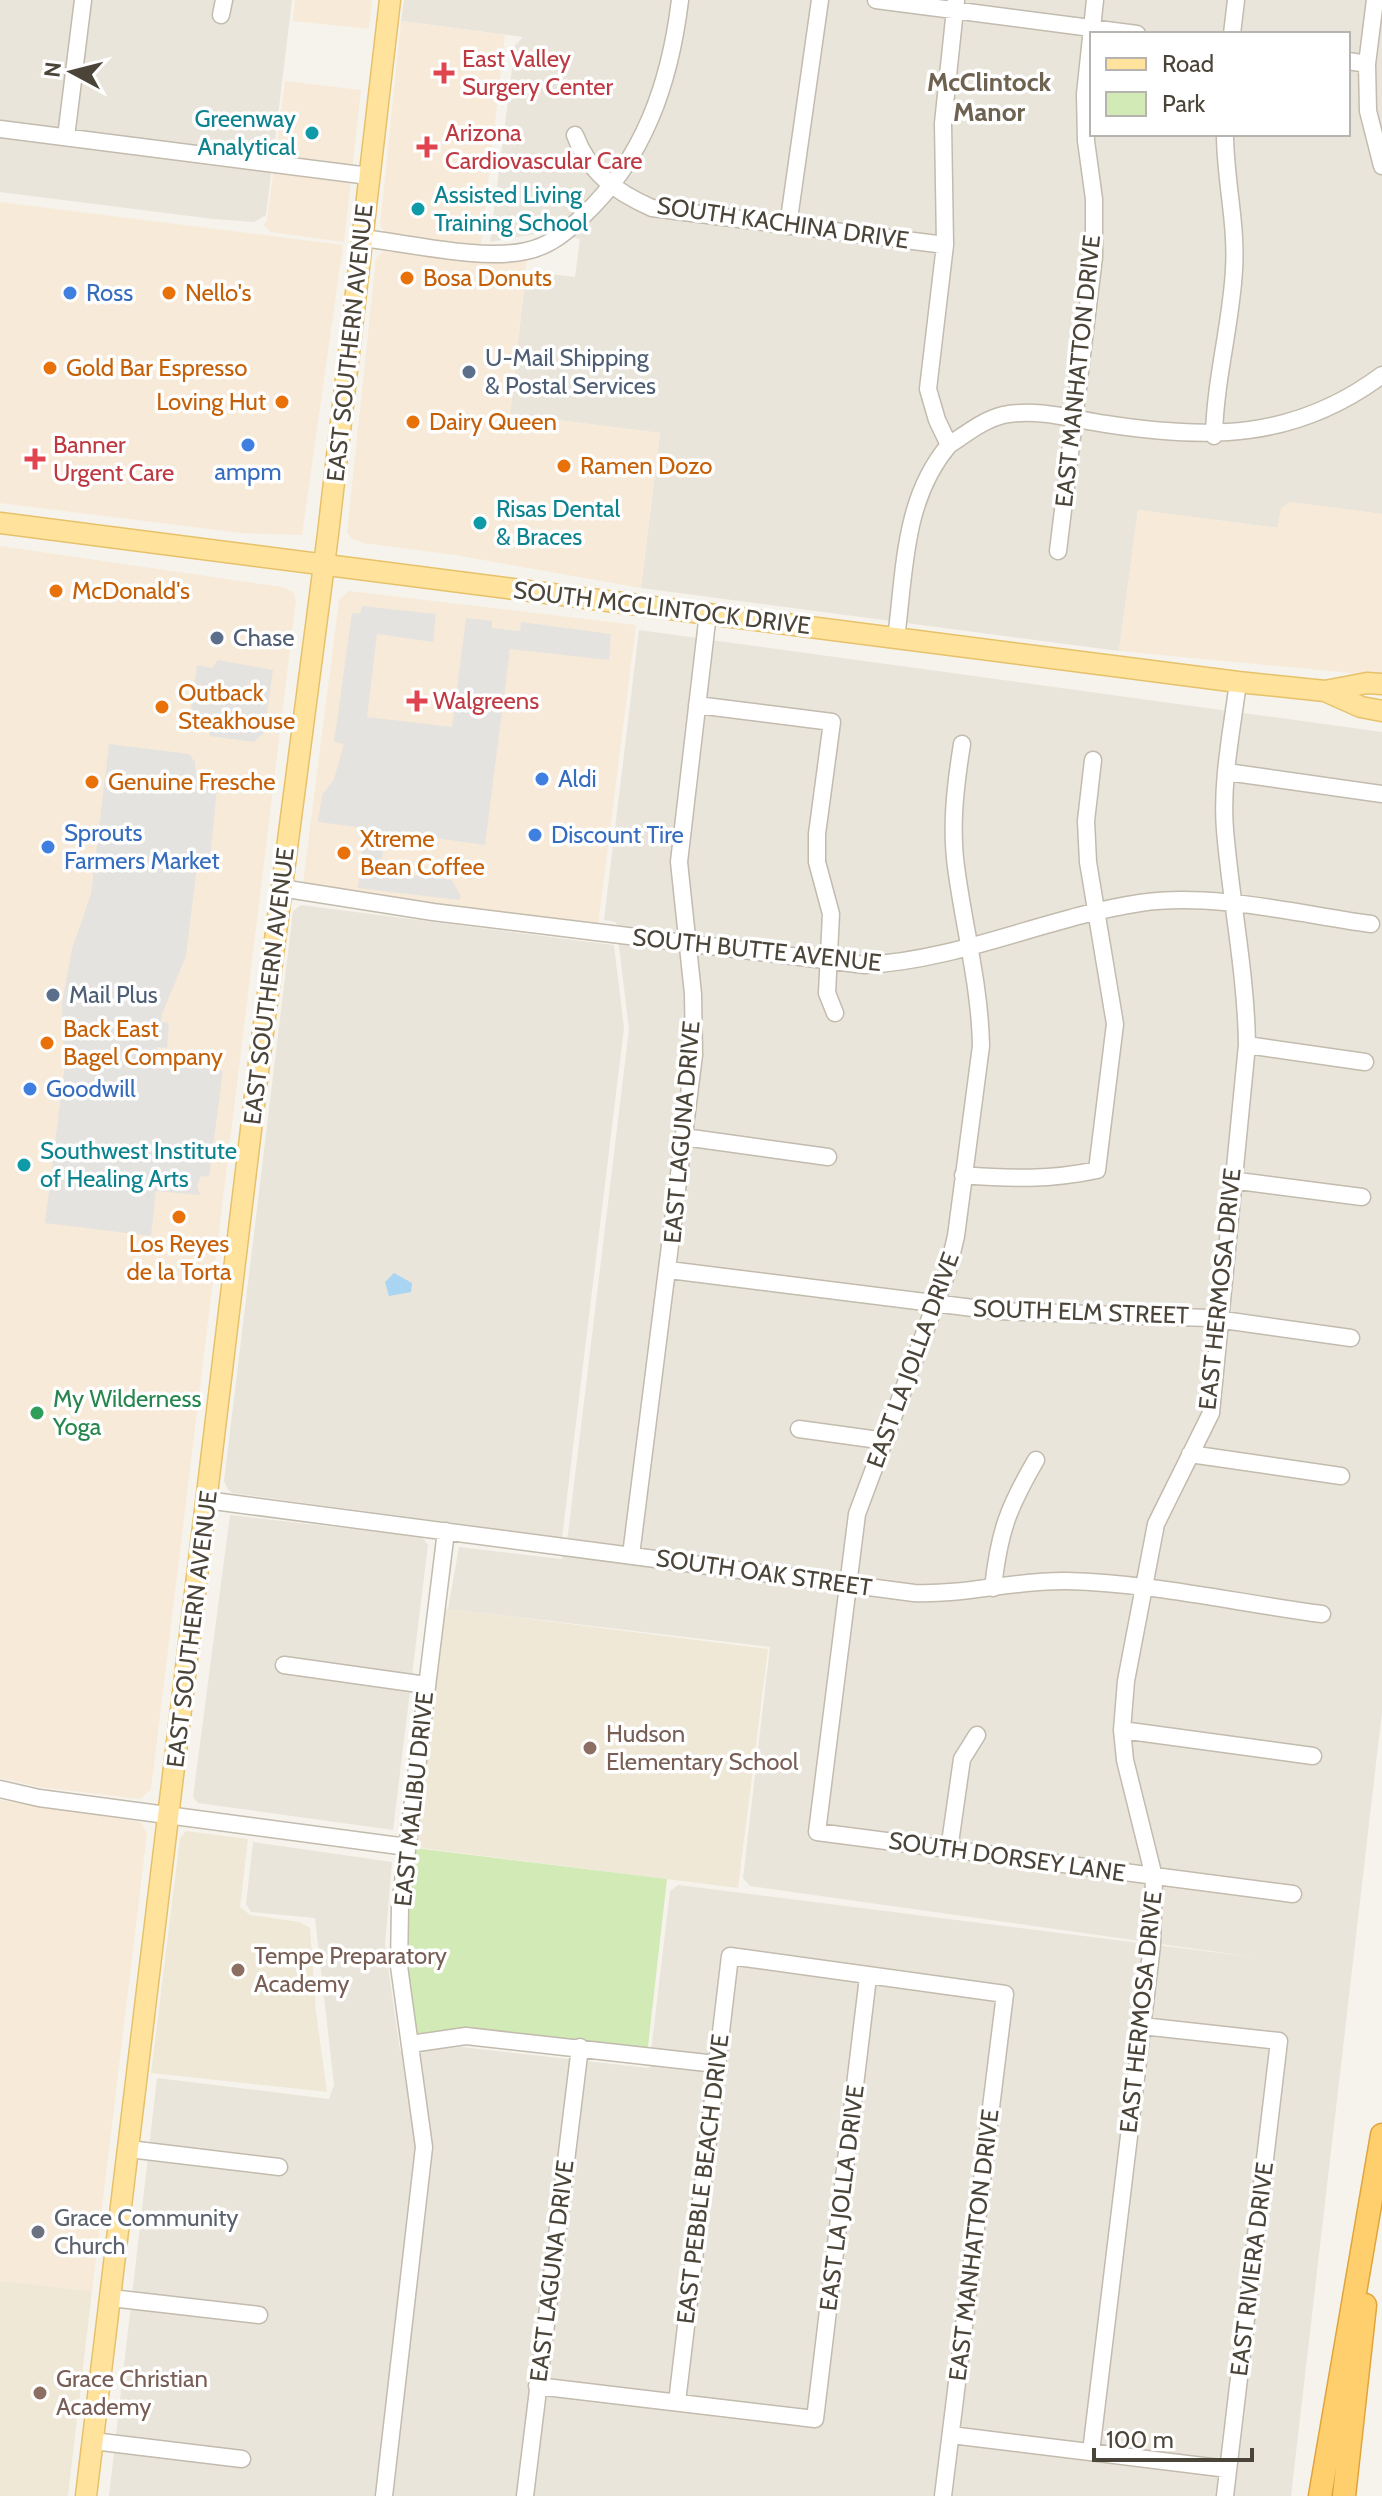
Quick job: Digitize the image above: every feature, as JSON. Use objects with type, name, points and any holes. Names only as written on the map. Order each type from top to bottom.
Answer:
[{"type":"highway","points":[[1320,2496],[1382,2135]]},
{"type":"highway","points":[[1344,2496],[1382,2157]]},
{"type":"main road","name":"EAST SOUTHERN AVENUE","points":[[86,2496],[390,0]]},
{"type":"main road","name":"SOUTH MCCLINTOCK DRIVE","points":[[0,523],[1238,682],[1325,691],[1367,683],[1382,684]]},
{"type":"main road","name":"SOUTH MCCLINTOCK DRIVE","points":[[1325,691],[1361,707],[1382,711]]},
{"type":"street","points":[[66,137],[81,0]]},
{"type":"street","points":[[362,238],[502,255],[528,251],[557,240],[613,186],[658,104],[674,51],[680,0]]},
{"type":"street","points":[[788,226],[820,0]]},
{"type":"street","points":[[876,0],[955,5],[1122,32]]},
{"type":"street","name":"EAST MANHATTON DRIVE","points":[[1092,32],[1095,0]]},
{"type":"street","points":[[1232,32],[1236,0]]},
{"type":"street","points":[[1375,0],[1367,64],[1368,111],[1382,166]]},
{"type":"street","points":[[949,445],[937,420],[928,389],[945,245],[943,123],[955,5]]},
{"type":"street","name":"EAST MANHATTON DRIVE","points":[[1058,551],[1094,257],[1094,199],[1086,141],[1085,94],[1090,47]]},
{"type":"street","points":[[1350,61],[1367,64]]},
{"type":"street","points":[[0,129],[369,176]]},
{"type":"street","points":[[575,135],[590,167],[613,186]]},
{"type":"street","points":[[1214,436],[1219,366],[1234,272],[1235,214],[1225,136]]},
{"type":"street","name":"SOUTH KACHINA DRIVE","points":[[613,186],[652,208],[945,245]]},
{"type":"street","points":[[896,638],[912,513],[926,476],[949,445],[989,419],[1028,412],[1214,436],[1254,431],[1304,416],[1358,394],[1382,375]]},
{"type":"street","name":"EAST LAGUNA DRIVE","points":[[631,1555],[694,1055],[693,994],[679,862],[708,613]]},
{"type":"street","name":"EAST HERMOSA DRIVE","points":[[1091,2452],[1152,1945],[1154,1877],[1125,1760],[1122,1730],[1141,1589],[1156,1524],[1211,1413],[1222,1319],[1231,1180],[1247,1045],[1246,986],[1225,828],[1227,772],[1238,682]]},
{"type":"street","points":[[697,705],[832,722],[817,834],[817,862],[831,914],[831,962],[827,993],[835,1013]]},
{"type":"street","name":"EAST LA JOLLA DRIVE","points":[[817,1832],[857,1514],[938,1305],[956,1236],[981,1046],[956,871],[953,807],[962,744]]},
{"type":"street","points":[[963,1175],[1019,1180],[1060,1178],[1097,1170],[1115,1024],[1086,821],[1093,760]]},
{"type":"street","points":[[1227,772],[1382,794]]},
{"type":"street","name":"SOUTH BUTTE AVENUE","points":[[281,888],[433,912],[831,962],[899,963],[1140,902],[1181,900],[1235,905],[1371,924]]},
{"type":"street","points":[[1247,1045],[1365,1062]]},
{"type":"street","points":[[684,1137],[828,1157]]},
{"type":"street","points":[[1231,1180],[1362,1197]]},
{"type":"street","name":"SOUTH ELM STREET","points":[[669,1270],[997,1311],[1222,1319],[1351,1338]]},
{"type":"street","points":[[799,1429],[886,1441]]},
{"type":"street","points":[[1190,1454],[1341,1476]]},
{"type":"street","points":[[993,1588],[997,1550],[1008,1508],[1036,1460]]},
{"type":"street","name":"SOUTH OAK STREET","points":[[206,1500],[847,1584],[945,1594],[1051,1581],[1141,1589],[1322,1614]]},
{"type":"street","name":"EAST MALIBU DRIVE","points":[[384,2496],[424,2147],[399,1966],[407,1847],[446,1531]]},
{"type":"street","points":[[284,1665],[426,1685]]},
{"type":"street","points":[[1122,1730],[1313,1756]]},
{"type":"street","points":[[949,1850],[962,1759],[977,1735]]},
{"type":"street","points":[[0,1789],[39,1798],[407,1847]]},
{"type":"street","name":"SOUTH DORSEY LANE","points":[[817,1832],[1293,1894]]},
{"type":"street","name":"EAST PEBBLE BEACH DRIVE","points":[[677,2402],[730,1956],[868,1977]]},
{"type":"street","name":"EAST MANHATTON DRIVE","points":[[868,1977],[1005,1994],[943,2496]]},
{"type":"street","name":"EAST LA JOLLA DRIVE","points":[[677,2402],[815,2419],[868,1977]]},
{"type":"street","name":"EAST RIVIERA DRIVE","points":[[1142,2026],[1279,2041],[1225,2496]]},
{"type":"street","points":[[410,2044],[466,2036],[716,2064]]},
{"type":"street","name":"EAST LAGUNA DRIVE","points":[[525,2496],[580,2047]]},
{"type":"street","points":[[129,2149],[279,2167]]},
{"type":"street","points":[[111,2298],[259,2315]]},
{"type":"street","points":[[537,2386],[677,2402]]},
{"type":"street","points":[[951,2435],[1228,2469]]},
{"type":"street","points":[[93,2441],[242,2459]]},
{"type":"shaded area","points":[[0,0],[292,0],[266,215],[254,222],[213,219],[0,192]]},
{"type":"shaded area","points":[[295,0],[372,0],[369,29],[293,21]]},
{"type":"shaded area","points":[[404,0],[1382,0],[1382,514],[1290,502],[1278,528],[1138,510],[1119,651],[641,588],[660,433],[510,414],[526,271],[575,277],[580,239],[547,232],[490,242],[515,45],[523,37],[401,21]]},
{"type":"shaded area","points":[[401,21],[505,35],[481,246],[388,235],[380,226]]},
{"type":"shaded area","points":[[285,81],[361,90],[344,242],[271,232],[263,225],[267,221]]},
{"type":"shaded area","points":[[0,202],[343,245],[302,535],[241,533],[0,503]]},
{"type":"shaded area","points":[[385,250],[488,263],[527,259],[510,414],[660,433],[641,588],[455,555],[363,543],[351,538],[347,532],[376,258]]},
{"type":"shaded area","points":[[1290,502],[1382,514],[1382,676],[1119,651],[1138,510],[1277,528],[1281,508]]},
{"type":"shaded area","points":[[0,546],[282,587],[293,592],[296,600],[151,1789],[140,1799],[39,1787],[0,1778]]},
{"type":"shaded area","points":[[349,591],[636,625],[598,925],[310,887],[303,883],[339,600]]},
{"type":"shaded area","points":[[362,606],[436,614],[433,642],[377,634],[367,717],[452,727],[466,618],[492,621],[492,628],[520,631],[521,622],[611,634],[609,660],[510,649],[485,845],[385,831],[381,871],[452,880],[461,897],[459,900],[358,888],[365,828],[318,822],[322,795],[334,779],[344,744],[334,742],[352,613],[360,614]]},
{"type":"shaded area","points":[[639,630],[1382,732],[1382,1712],[1291,2496],[109,2496],[157,2078],[329,2099],[334,2085],[315,1918],[251,1912],[246,1904],[253,1842],[392,1862],[385,1945],[400,2051],[462,2047],[649,2068],[670,1891],[678,1885],[1260,1958],[750,1886],[743,1878],[770,1647],[448,1609],[459,1547],[562,1559],[568,1534],[629,1029],[616,922],[604,920]]},
{"type":"shaded area","points":[[218,660],[273,670],[264,733],[254,742],[210,736],[207,726],[189,724],[197,665],[212,668]]},
{"type":"shaded area","points":[[109,744],[189,754],[195,762],[196,777],[218,779],[210,858],[198,857],[186,956],[162,1014],[161,1022],[169,1023],[167,1048],[157,1047],[158,1060],[223,1071],[209,1177],[201,1176],[197,1186],[200,1195],[156,1191],[151,1236],[45,1223],[64,1072],[62,1003],[72,949],[91,894]]},
{"type":"shaded area","points":[[301,905],[614,945],[624,1028],[562,1538],[232,1493],[224,1481],[293,911]]},
{"type":"shaded area","points":[[230,1515],[422,1537],[428,1545],[393,1830],[198,1803],[193,1797]]},
{"type":"shaded area","name":"Hudson Elementary School","points":[[442,1608],[768,1649],[738,1888],[413,1847]]},
{"type":"shaded area","points":[[0,1800],[140,1822],[147,1833],[92,2291],[0,2281]]},
{"type":"shaded area","name":"Tempe Preparatory Academy","points":[[186,1831],[248,1839],[240,1907],[250,1915],[300,1922],[310,1928],[316,2012],[327,2092],[151,2073],[180,1838]]},
{"type":"shaded area","name":"Grace Christian Academy","points":[[0,2281],[92,2291],[68,2496],[0,2496]]},
{"type":"green space","points":[[407,1847],[667,1879],[647,2055],[466,2036],[410,2044],[399,1966]]},
{"type":"water","points":[[394,1273],[412,1283],[411,1292],[389,1296],[385,1282]]},
{"type":"place","name":"East Valley Surgery Center","points":[[444,73]]},
{"type":"place","name":"Greenway Analytical","points":[[312,133]]},
{"type":"place","name":"Arizona Cardiovascular Care","points":[[427,147]]},
{"type":"place","name":"Assisted Living Training School","points":[[418,209]]},
{"type":"place","name":"Bosa Donuts","points":[[407,278]]},
{"type":"place","name":"Ross","points":[[70,293]]},
{"type":"place","name":"Nello's","points":[[169,293]]},
{"type":"place","name":"Gold Bar Espresso","points":[[50,368]]},
{"type":"place","name":"U-Mail Shipping & Postal Services","points":[[469,372]]},
{"type":"place","name":"Loving Hut","points":[[282,402]]},
{"type":"place","name":"Dairy Queen","points":[[413,422]]},
{"type":"place","name":"ampm","points":[[248,445]]},
{"type":"place","name":"Banner Urgent Care","points":[[35,459]]},
{"type":"place","name":"Ramen Dozo","points":[[564,466]]},
{"type":"place","name":"Risas Dental & Braces","points":[[480,523]]},
{"type":"place","name":"McDonald's","points":[[56,591]]},
{"type":"place","name":"Chase","points":[[217,638]]},
{"type":"place","name":"Walgreens","points":[[417,701]]},
{"type":"place","name":"Outback Steakhouse","points":[[162,707]]},
{"type":"place","name":"Aldi","points":[[542,779]]},
{"type":"place","name":"Genuine Fresche","points":[[92,782]]},
{"type":"place","name":"Discount Tire","points":[[535,835]]},
{"type":"place","name":"Sprouts Farmers Market","points":[[48,847]]},
{"type":"place","name":"Xtreme Bean Coffee","points":[[344,853]]},
{"type":"place","name":"Mail Plus","points":[[53,995]]},
{"type":"place","name":"Back East Bagel Company","points":[[47,1043]]},
{"type":"place","name":"Goodwill","points":[[30,1089]]},
{"type":"place","name":"Southwest Institute of Healing Arts","points":[[24,1165]]},
{"type":"place","name":"Los Reyes de la Torta","points":[[179,1217]]},
{"type":"place","name":"My Wilderness Yoga","points":[[37,1413]]},
{"type":"place","name":"Hudson Elementary School","points":[[590,1748]]},
{"type":"place","name":"Tempe Preparatory Academy","points":[[238,1970]]},
{"type":"place","name":"Grace Community Church","points":[[38,2232]]},
{"type":"place","name":"Grace Christian Academy","points":[[40,2393]]},
{"type":"district","name":"McClintock Manor","points":[[989,97]]}]
